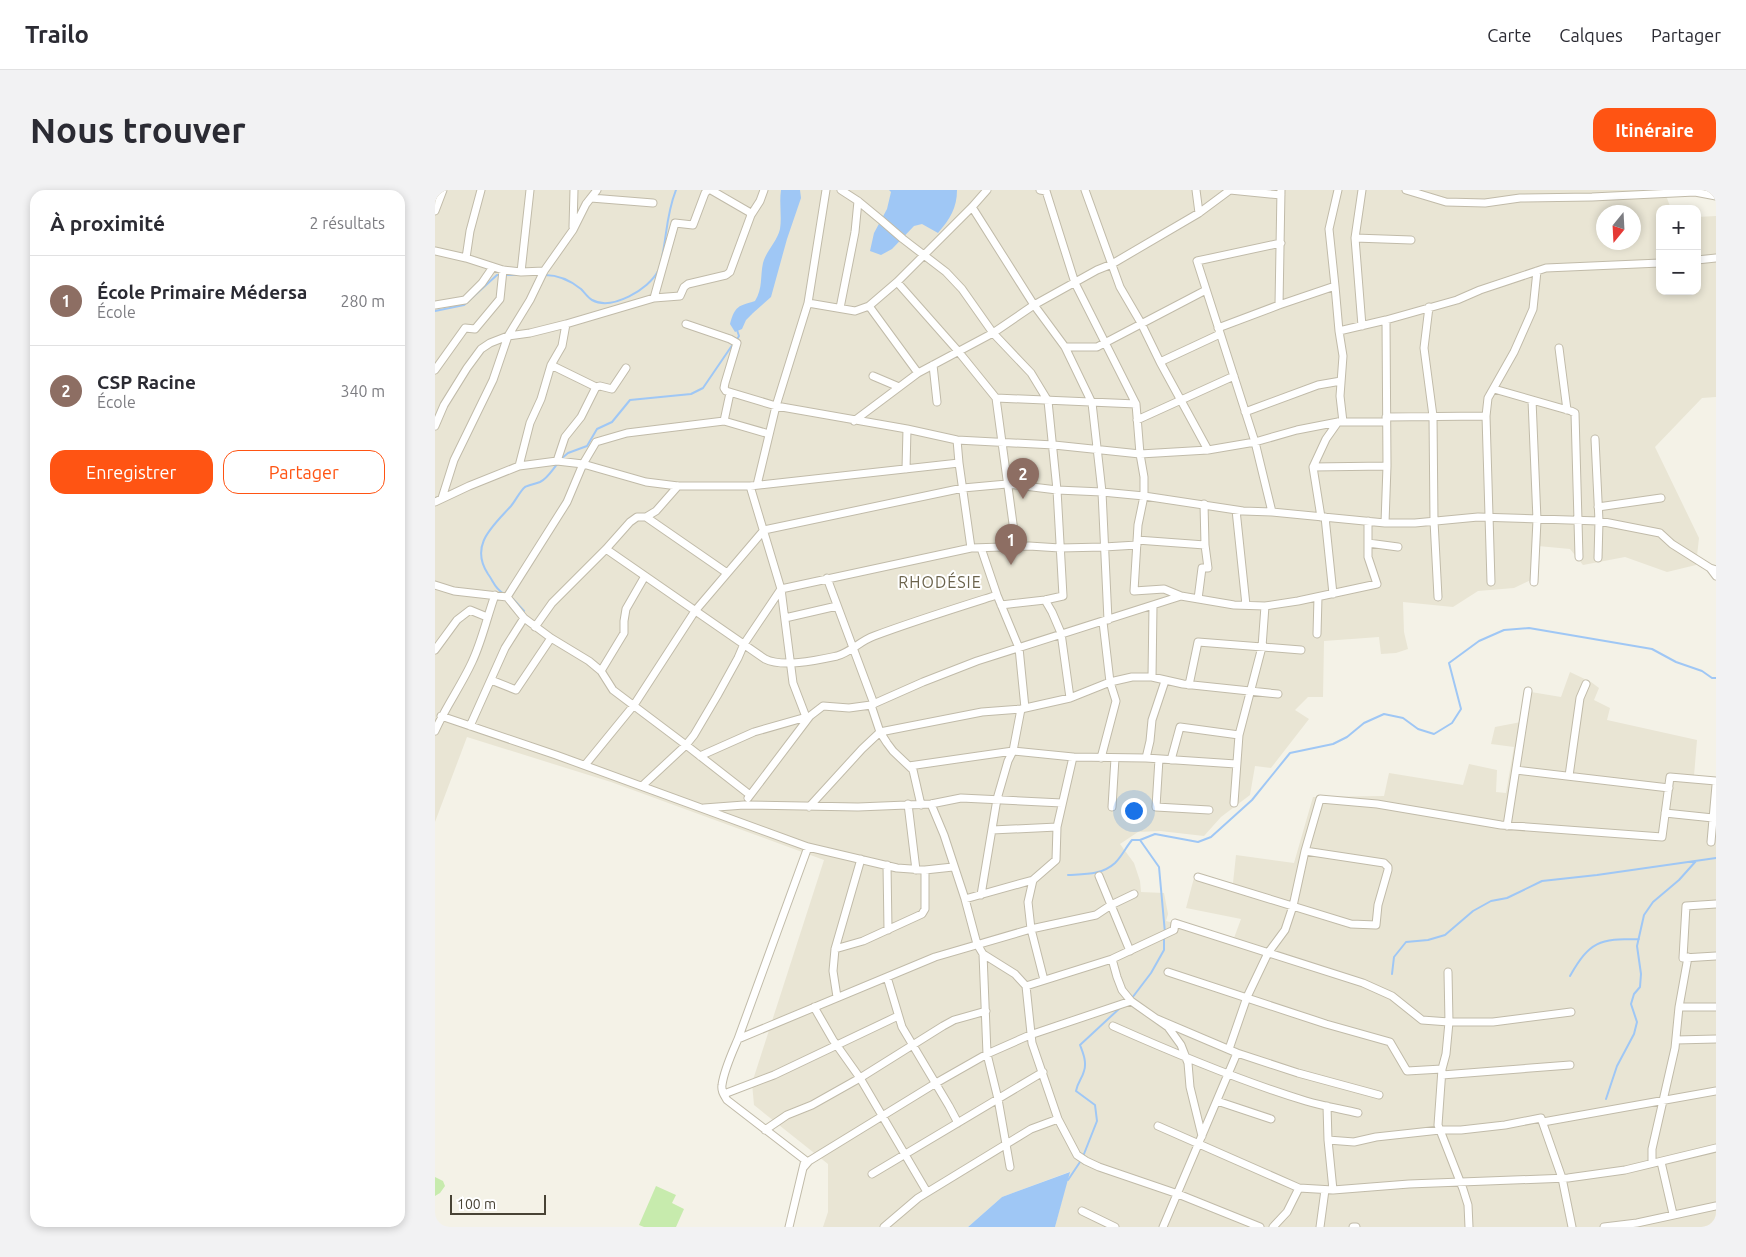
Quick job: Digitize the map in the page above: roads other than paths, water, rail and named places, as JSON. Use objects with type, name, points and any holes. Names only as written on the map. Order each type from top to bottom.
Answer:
[{"type":"street","points":[[435,212],[443,190]]},
{"type":"street","points":[[466,258],[470,231],[481,190]]},
{"type":"street","points":[[521,272],[530,190]]},
{"type":"street","points":[[573,230],[574,190]]},
{"type":"street","points":[[439,500],[454,460],[493,380],[508,336],[530,300],[544,271],[573,230],[597,190]]},
{"type":"street","points":[[654,298],[675,223],[693,225],[705,193],[710,190],[749,212],[751,215]]},
{"type":"street","points":[[435,426],[454,387],[481,348],[508,336],[530,333],[566,324],[654,298],[680,296],[684,287],[688,284],[726,275],[730,272],[751,215],[764,190]]},
{"type":"street","points":[[808,716],[796,693],[789,663],[781,589],[753,486],[769,434],[775,406],[808,303],[825,190]]},
{"type":"street","points":[[841,190],[945,272],[962,289],[993,333],[1031,374],[1047,401],[1054,445],[1063,596],[1045,600],[1001,604]]},
{"type":"street","points":[[808,303],[855,311],[869,306],[897,282],[987,190]]},
{"type":"street","points":[[1040,190],[1046,191],[1075,283],[1136,404],[1144,496],[1138,525],[1134,591],[1164,588],[1181,596],[1234,606],[1265,606],[1377,584],[1368,557],[1369,521]]},
{"type":"street","points":[[1085,190],[1120,287],[1208,450]]},
{"type":"street","points":[[1196,190],[1199,213]]},
{"type":"street","points":[[854,420],[918,373],[993,333],[1034,306],[1097,270],[1112,264],[1199,213],[1231,190],[1281,192],[1279,305]]},
{"type":"street","points":[[1333,594],[1323,517],[1313,467],[1325,439],[1340,422],[1343,356],[1329,229],[1338,190]]},
{"type":"street","points":[[1362,190],[1355,238],[1362,326]]},
{"type":"street","points":[[1406,190],[1418,192],[1446,202],[1485,203],[1520,198],[1695,192],[1716,196]]},
{"type":"street","points":[[591,198],[653,203]]},
{"type":"street","points":[[840,308],[855,232],[857,201]]},
{"type":"street","points":[[972,207],[1034,306],[1065,347],[1092,403],[1102,492],[1105,621],[1110,682],[1116,701],[1101,758]]},
{"type":"street","points":[[1355,238],[1411,240]]},
{"type":"street","points":[[1272,512],[1255,442],[1197,261],[1281,243]]},
{"type":"street","points":[[435,251],[466,258],[503,270],[521,272],[544,271]]},
{"type":"street","points":[[1701,260],[1716,258]]},
{"type":"street","points":[[1339,331],[1457,300],[1480,290],[1550,267],[1656,262]]},
{"type":"street","points":[[435,305],[465,300],[482,283],[493,267]]},
{"type":"street","points":[[435,370],[465,328],[475,329],[500,299],[503,270]]},
{"type":"street","points":[[1491,582],[1486,416],[1488,398],[1514,352],[1533,309],[1537,271]]},
{"type":"street","points":[[897,282],[959,351],[996,398],[1016,546]]},
{"type":"street","points":[[1160,362],[1219,331],[1279,305],[1335,286]]},
{"type":"street","points":[[1065,347],[1097,347],[1206,290]]},
{"type":"street","points":[[869,306],[918,373]]},
{"type":"street","points":[[1429,307],[1424,348],[1433,416],[1434,521],[1438,597]]},
{"type":"street","points":[[1385,522],[1387,466],[1386,320]]},
{"type":"street","points":[[519,466],[530,423],[545,390],[551,366],[562,346],[566,324]]},
{"type":"street","points":[[686,324],[737,343],[724,388],[730,393],[775,406],[907,429],[957,440],[1054,445],[1140,454],[1208,450],[1255,442],[1297,430],[1340,422],[1433,416],[1486,416]]},
{"type":"street","points":[[1559,348],[1567,410]]},
{"type":"street","points":[[933,365],[937,402]]},
{"type":"street","points":[[551,366],[596,387],[612,389],[626,368]]},
{"type":"street","points":[[873,376],[899,387]]},
{"type":"street","points":[[1137,420],[1234,376]]},
{"type":"street","points":[[1245,412],[1318,385],[1341,381]]},
{"type":"street","points":[[557,461],[565,437],[585,411],[596,387]]},
{"type":"street","points":[[1493,390],[1567,410],[1573,412],[1576,416],[1579,557]]},
{"type":"street","points":[[724,421],[730,393]]},
{"type":"street","points":[[996,398],[1136,404]]},
{"type":"street","points":[[1532,400],[1537,520],[1534,582]]},
{"type":"street","points":[[507,597],[567,502],[593,445],[600,440],[627,433],[724,421],[769,434]]},
{"type":"street","points":[[906,469],[907,429]]},
{"type":"street","points":[[1595,438],[1599,521],[1598,558]]},
{"type":"street","points":[[957,440],[971,548]]},
{"type":"street","points":[[439,500],[519,466],[557,461],[583,464],[646,482],[678,486],[753,486],[959,463]]},
{"type":"street","points":[[1313,467],[1387,466]]},
{"type":"street","points":[[585,765],[634,704],[695,611],[764,530],[963,488],[1007,484],[1057,490],[1144,496],[1236,510],[1385,522],[1415,523],[1478,517],[1489,519],[1599,521],[1660,533],[1673,544],[1713,569],[1716,576]]},
{"type":"street","points":[[535,627],[552,603],[607,549],[633,519],[646,517],[658,510],[678,486]]},
{"type":"street","points":[[1598,507],[1661,498]]},
{"type":"street","points":[[1199,599],[1202,568],[1208,568],[1204,504]]},
{"type":"street","points":[[1236,510],[1246,606]]},
{"type":"street","points":[[646,517],[727,573]]},
{"type":"street","points":[[642,786],[686,745],[717,696],[744,644],[781,589],[971,548],[1016,546],[1104,547],[1137,542],[1205,544]]},
{"type":"street","points":[[1368,543],[1398,546]]},
{"type":"street","points":[[981,548],[997,595],[1019,648],[1023,709],[1013,752],[1008,761],[997,799],[981,895]]},
{"type":"street","points":[[607,549],[769,661],[789,663],[837,656],[854,648],[862,641],[875,636],[917,620],[997,595]]},
{"type":"street","points":[[601,671],[624,633],[626,610],[645,576]]},
{"type":"street","points":[[827,578],[854,648],[880,732],[893,751],[913,770],[921,805]]},
{"type":"street","points":[[435,585],[454,590],[507,597],[524,618],[535,627],[589,660],[601,671],[613,690],[634,704],[750,795]]},
{"type":"street","points":[[435,731],[441,716],[479,648],[495,596]]},
{"type":"street","points":[[700,756],[754,732],[808,716],[823,706],[849,708],[873,705],[923,682],[977,661],[1181,596]]},
{"type":"street","points":[[1317,634],[1318,597]]},
{"type":"street","points":[[1045,600],[1061,633],[1070,698]]},
{"type":"street","points":[[785,618],[837,606]]},
{"type":"street","points":[[1152,677],[1153,606]]},
{"type":"street","points":[[1234,803],[1239,735],[1262,646],[1265,606]]},
{"type":"street","points":[[435,650],[457,620],[470,610],[487,617]]},
{"type":"street","points":[[470,726],[505,648],[524,618]]},
{"type":"street","points":[[491,680],[516,690],[551,638]]},
{"type":"street","points":[[1189,685],[1198,642],[1301,650]]},
{"type":"street","points":[[809,807],[880,732],[982,712],[1023,709],[1070,698],[1110,682],[1132,677],[1152,677],[1189,685],[1278,694]]},
{"type":"street","points":[[1147,758],[1151,741],[1152,720],[1165,681]]},
{"type":"street","points":[[1569,776],[1580,698],[1586,684]]},
{"type":"street","points":[[1507,826],[1528,691]]},
{"type":"street","points":[[441,716],[585,765],[808,847],[887,866],[916,870],[953,867]]},
{"type":"street","points":[[744,804],[808,716]]},
{"type":"street","points":[[1171,760],[1180,727],[1239,735]]},
{"type":"street","points":[[909,766],[1013,752],[1237,764]]},
{"type":"street","points":[[965,899],[1033,880],[1056,860],[1057,827],[1073,756]]},
{"type":"street","points":[[1112,807],[1115,758]]},
{"type":"street","points":[[1159,760],[1156,807],[1209,810]]},
{"type":"street","points":[[1515,770],[1669,788]]},
{"type":"street","points":[[1229,1049],[1247,997],[1268,953],[1285,930],[1293,906],[1305,851],[1320,799],[1377,804],[1507,826],[1662,837],[1670,777],[1716,781]]},
{"type":"street","points":[[1711,842],[1716,785]]},
{"type":"street","points":[[701,808],[744,804],[809,807],[921,805],[961,798],[1062,803]]},
{"type":"street","points":[[908,804],[916,870]]},
{"type":"street","points":[[931,804],[944,835],[965,899],[977,944],[983,954],[1015,974],[1026,986],[1030,1035],[1059,1119],[1077,1155],[1086,1161],[1178,1194],[1260,1227]]},
{"type":"street","points":[[1665,813],[1713,818]]},
{"type":"street","points":[[992,830],[1057,827]]},
{"type":"street","points":[[789,1227],[805,1160],[727,1100],[722,1085],[808,847]]},
{"type":"street","points":[[1198,877],[1351,924],[1376,925],[1377,905],[1389,870],[1388,867],[1383,863],[1305,851]]},
{"type":"street","points":[[837,996],[833,971],[835,949],[861,859]]},
{"type":"street","points":[[887,866],[888,930]]},
{"type":"street","points":[[835,949],[859,942],[888,930],[923,912],[925,909],[925,870]]},
{"type":"street","points":[[1099,876],[1130,950]]},
{"type":"street","points":[[1033,880],[1028,902],[1031,929],[1044,980]]},
{"type":"street","points":[[738,1039],[837,996],[935,957],[1031,929],[1096,915],[1134,894]]},
{"type":"street","points":[[1716,904],[1686,906],[1683,958],[1716,956]]},
{"type":"street","points":[[1026,986],[1112,959],[1175,930],[1175,923],[1363,983],[1393,996],[1422,1020],[1493,1022],[1571,1012]]},
{"type":"street","points":[[983,954],[987,1054],[998,1099],[1010,1167]]},
{"type":"street","points":[[1652,1163],[1652,1149],[1676,1040],[1679,1007],[1688,957]]},
{"type":"street","points":[[1112,959],[1122,990],[1131,1000],[1172,1032],[1181,1045],[1186,1059],[1190,1087],[1202,1136]]},
{"type":"street","points":[[1167,972],[1326,1024],[1390,1042],[1407,1071],[1442,1072],[1570,1065]]},
{"type":"street","points":[[1448,972],[1449,1022],[1442,1072],[1438,1125],[1461,1181],[1468,1205],[1469,1227]]},
{"type":"street","points":[[887,977],[902,1026],[958,1123]]},
{"type":"street","points":[[803,1168],[809,1161],[987,1054],[1030,1035],[1131,1000]]},
{"type":"street","points":[[814,1007],[837,1046],[860,1078],[927,1192]]},
{"type":"street","points":[[1679,1007],[1716,1007]]},
{"type":"street","points":[[765,1130],[787,1115],[812,1105],[860,1078],[912,1044],[954,1020],[986,1011]]},
{"type":"street","points":[[724,1094],[774,1075],[898,1016]]},
{"type":"street","points":[[1157,1019],[1237,1053],[1297,1073],[1379,1095]]},
{"type":"street","points":[[1113,1026],[1186,1059],[1228,1074],[1307,1101],[1358,1113]]},
{"type":"street","points":[[1676,1040],[1716,1040]]},
{"type":"street","points":[[1163,1227],[1237,1053]]},
{"type":"street","points":[[873,1174],[1043,1072]]},
{"type":"street","points":[[1543,1122],[1716,1091]]},
{"type":"street","points":[[1217,1102],[1271,1119]]},
{"type":"street","points":[[1320,1227],[1329,1190],[1327,1106]]},
{"type":"street","points":[[1328,1140],[1355,1142],[1376,1137],[1479,1128],[1541,1118],[1562,1178],[1572,1227]]},
{"type":"street","points":[[884,1227],[927,1192],[1031,1129],[1059,1119]]},
{"type":"street","points":[[1158,1126],[1299,1188],[1329,1190],[1461,1181],[1562,1178],[1609,1173],[1716,1148]]},
{"type":"street","points":[[1661,1162],[1673,1214]]},
{"type":"street","points":[[1273,1227],[1287,1212],[1299,1188]]},
{"type":"street","points":[[1603,1227],[1637,1223],[1716,1206]]},
{"type":"street","points":[[1082,1211],[1115,1227]]},
{"type":"water","points":[[781,190],[800,190],[801,198],[787,239],[771,297],[746,320],[742,329],[735,332],[730,324],[734,314],[738,308],[755,301],[758,296],[764,259],[779,234],[781,224]]},
{"type":"water","points":[[889,190],[957,190],[956,202],[952,213],[938,233],[922,224],[914,226],[892,249],[881,255],[870,251],[874,233],[887,209],[891,192]]},
{"type":"water","points":[[1070,1172],[1055,1227],[968,1227],[1002,1197]]},
{"type":"waterway","points":[[661,262],[668,217],[676,190]]},
{"type":"waterway","points":[[545,275],[569,281],[592,300],[600,303],[609,303],[638,291],[647,285],[658,271]]},
{"type":"waterway","points":[[435,311],[464,305],[497,275],[500,275]]},
{"type":"waterway","points":[[505,275],[518,275]]},
{"type":"waterway","points":[[528,275],[540,275]]},
{"type":"waterway","points":[[736,341],[739,336],[737,330]]},
{"type":"waterway","points":[[561,459],[568,453],[587,446],[597,429],[612,422],[630,400],[691,394],[703,388],[733,344]]},
{"type":"waterway","points":[[504,594],[496,587],[483,564],[482,545],[491,529],[523,489],[543,480],[558,463]]},
{"type":"waterway","points":[[513,599],[524,611]]},
{"type":"waterway","points":[[1068,875],[1105,870],[1115,863],[1132,840],[1140,840],[1155,834],[1198,842],[1211,837],[1252,800],[1290,753],[1333,744],[1347,737],[1364,723],[1384,714],[1403,718],[1418,729],[1434,734],[1452,723],[1461,709],[1449,663],[1479,641],[1504,630],[1529,628],[1652,649],[1676,662],[1716,678]]},
{"type":"waterway","points":[[1140,840],[1159,867],[1165,933]]},
{"type":"waterway","points":[[1392,974],[1394,957],[1406,942],[1428,940],[1445,935],[1473,911],[1491,901],[1507,898],[1542,881],[1716,858]]},
{"type":"waterway","points":[[1606,1099],[1617,1066],[1634,1034],[1637,1022],[1631,1004],[1634,994],[1640,987],[1641,974],[1637,946],[1644,915],[1653,902],[1679,880],[1696,861]]},
{"type":"waterway","points":[[1132,998],[1151,973],[1164,950],[1164,938]]},
{"type":"waterway","points":[[1570,976],[1584,955],[1597,944],[1605,941],[1639,939]]},
{"type":"waterway","points":[[1068,1180],[1082,1159],[1097,1121],[1095,1105],[1076,1091],[1085,1068],[1080,1045],[1121,1007]]},
{"type":"place","name":"CSP Racine","points":[[1023,499]]},
{"type":"place","name":"École Primaire Médersa","points":[[1011,565]]},
{"type":"district","name":"RHODÉSIE","points":[[940,582]]}]
